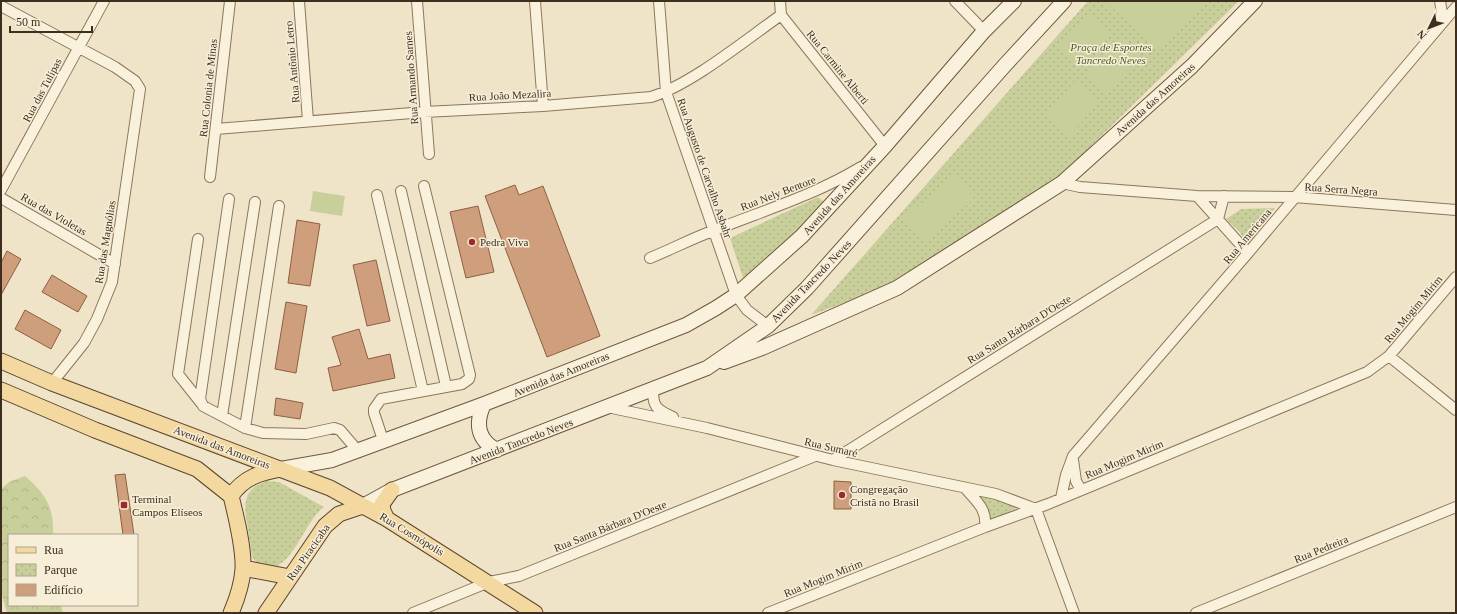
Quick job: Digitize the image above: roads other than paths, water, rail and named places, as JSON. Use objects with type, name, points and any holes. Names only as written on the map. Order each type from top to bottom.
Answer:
[{"type":"main road","name":"Avenida das Amoreiras","points":[[1,361],[52,382],[281,469],[332,460],[358,451],[384,440],[484,404],[686,325],[736,295],[802,236],[885,146],[984,31],[1014,1]]},
{"type":"main road","name":"Avenida Tancredo Neves","points":[[363,506],[392,490],[706,368],[768,326],[807,288],[1004,65],[1064,1]]},
{"type":"main road","name":"Avenida das Amoreiras","points":[[706,368],[762,348],[897,288],[1062,183],[1192,66],[1255,1]]},
{"type":"main road","name":"Avenida das Amoreiras","points":[[768,326],[786,329],[820,323]]},
{"type":"main road","points":[[1,390],[95,430],[197,469],[231,496],[238,525],[243,568],[238,594],[231,613]]},
{"type":"main road","points":[[484,404],[479,415],[478,427],[481,436],[490,446],[497,450]]},
{"type":"main road","points":[[231,496],[247,479],[263,472],[281,469]]},
{"type":"main road","name":"Rua Cosmópolis","points":[[281,469],[330,488],[387,519],[489,582],[535,613]]},
{"type":"main road","points":[[387,519],[383,511],[382,504],[392,490]]},
{"type":"main road","name":"Rua Piracicaba","points":[[266,613],[325,526],[339,514],[363,506]]},
{"type":"main road","points":[[243,568],[290,578]]},
{"type":"street","name":"Rua das Tulipas","points":[[1,190],[104,1]]},
{"type":"street","name":"Rua Colonia de Minas","points":[[210,177],[230,1]]},
{"type":"street","name":"Rua Antônio Letro","points":[[299,1],[308,121]]},
{"type":"street","name":"Rua Armando Sarnes","points":[[417,1],[424,112],[429,154]]},
{"type":"street","points":[[535,1],[543,106]]},
{"type":"street","name":"Rua Augusto de Carvalho Asbahr","points":[[659,1],[666,92],[736,295],[750,313],[768,326]]},
{"type":"street","points":[[780,1],[781,15]]},
{"type":"street","points":[[956,1],[984,31]]},
{"type":"street","name":"Rua Americana","points":[[1436,28],[1442,13],[1440,1]]},
{"type":"street","points":[[1,6],[78,48]]},
{"type":"street","name":"Rua Americana","points":[[1062,498],[1066,476],[1073,456],[1248,253],[1436,28],[1456,7]]},
{"type":"street","name":"Rua João Mezalira","points":[[216,129],[424,112],[543,106],[651,97],[666,92],[711,64],[781,15]]},
{"type":"street","name":"Rua Carmine Alberti","points":[[781,15],[885,146]]},
{"type":"street","name":"Rua das Magnólias","points":[[52,382],[84,343],[97,319],[112,282],[140,89],[138,84],[128,75],[78,48]]},
{"type":"street","name":"Rua Nely Bentore","points":[[650,258],[714,230],[803,197],[837,182],[868,163]]},
{"type":"street","name":"Rua Serra Negra","points":[[1062,183],[1080,187],[1197,196],[1267,198],[1294,197],[1456,210]]},
{"type":"street","points":[[384,440],[374,417],[374,409],[384,398],[464,383],[470,375],[424,186]]},
{"type":"street","points":[[401,191],[446,386]]},
{"type":"street","points":[[377,195],[423,391]]},
{"type":"street","points":[[1197,196],[1248,253]]},
{"type":"street","points":[[1218,219],[1224,196]]},
{"type":"street","name":"Rua das Violetas","points":[[1,198],[115,264]]},
{"type":"street","points":[[201,403],[200,398],[229,198]]},
{"type":"street","points":[[222,416],[255,202]]},
{"type":"street","points":[[246,428],[279,206]]},
{"type":"street","name":"Rua Santa Bárbara D'Oeste","points":[[833,460],[1218,219]]},
{"type":"street","points":[[198,239],[178,374],[205,408],[246,428],[263,433],[306,434],[334,428],[340,430],[358,451]]},
{"type":"street","name":"Rua Mogim Mirim","points":[[768,613],[986,527],[1036,509],[1367,372],[1389,356],[1456,277]]},
{"type":"street","points":[[1389,356],[1456,410]]},
{"type":"street","name":"Rua Sumaré","points":[[654,387],[653,402],[660,411],[692,425]]},
{"type":"street","name":"Rua Sumaré","points":[[607,407],[692,425],[815,456],[966,489],[996,494],[1036,509]]},
{"type":"street","name":"Rua Santa Bárbara D'Oeste","points":[[413,613],[489,582],[519,576],[815,456]]},
{"type":"street","points":[[1073,456],[1076,481],[1081,490]]},
{"type":"street","points":[[966,489],[984,511],[986,516],[986,527]]},
{"type":"street","name":"Rua Pedreira","points":[[1196,613],[1456,507]]},
{"type":"street","points":[[1036,509],[1074,613]]},
{"type":"place","name":"Pedra Viva","points":[[472,242]]},
{"type":"place","name":"Congregação Cristã no Brasil","points":[[842,495]]},
{"type":"place","name":"Terminal Campos Elíseos","points":[[124,505]]},
{"type":"park label","name":"Praça de Esportes Tancredo Neves","points":[[1111,53]]}]
